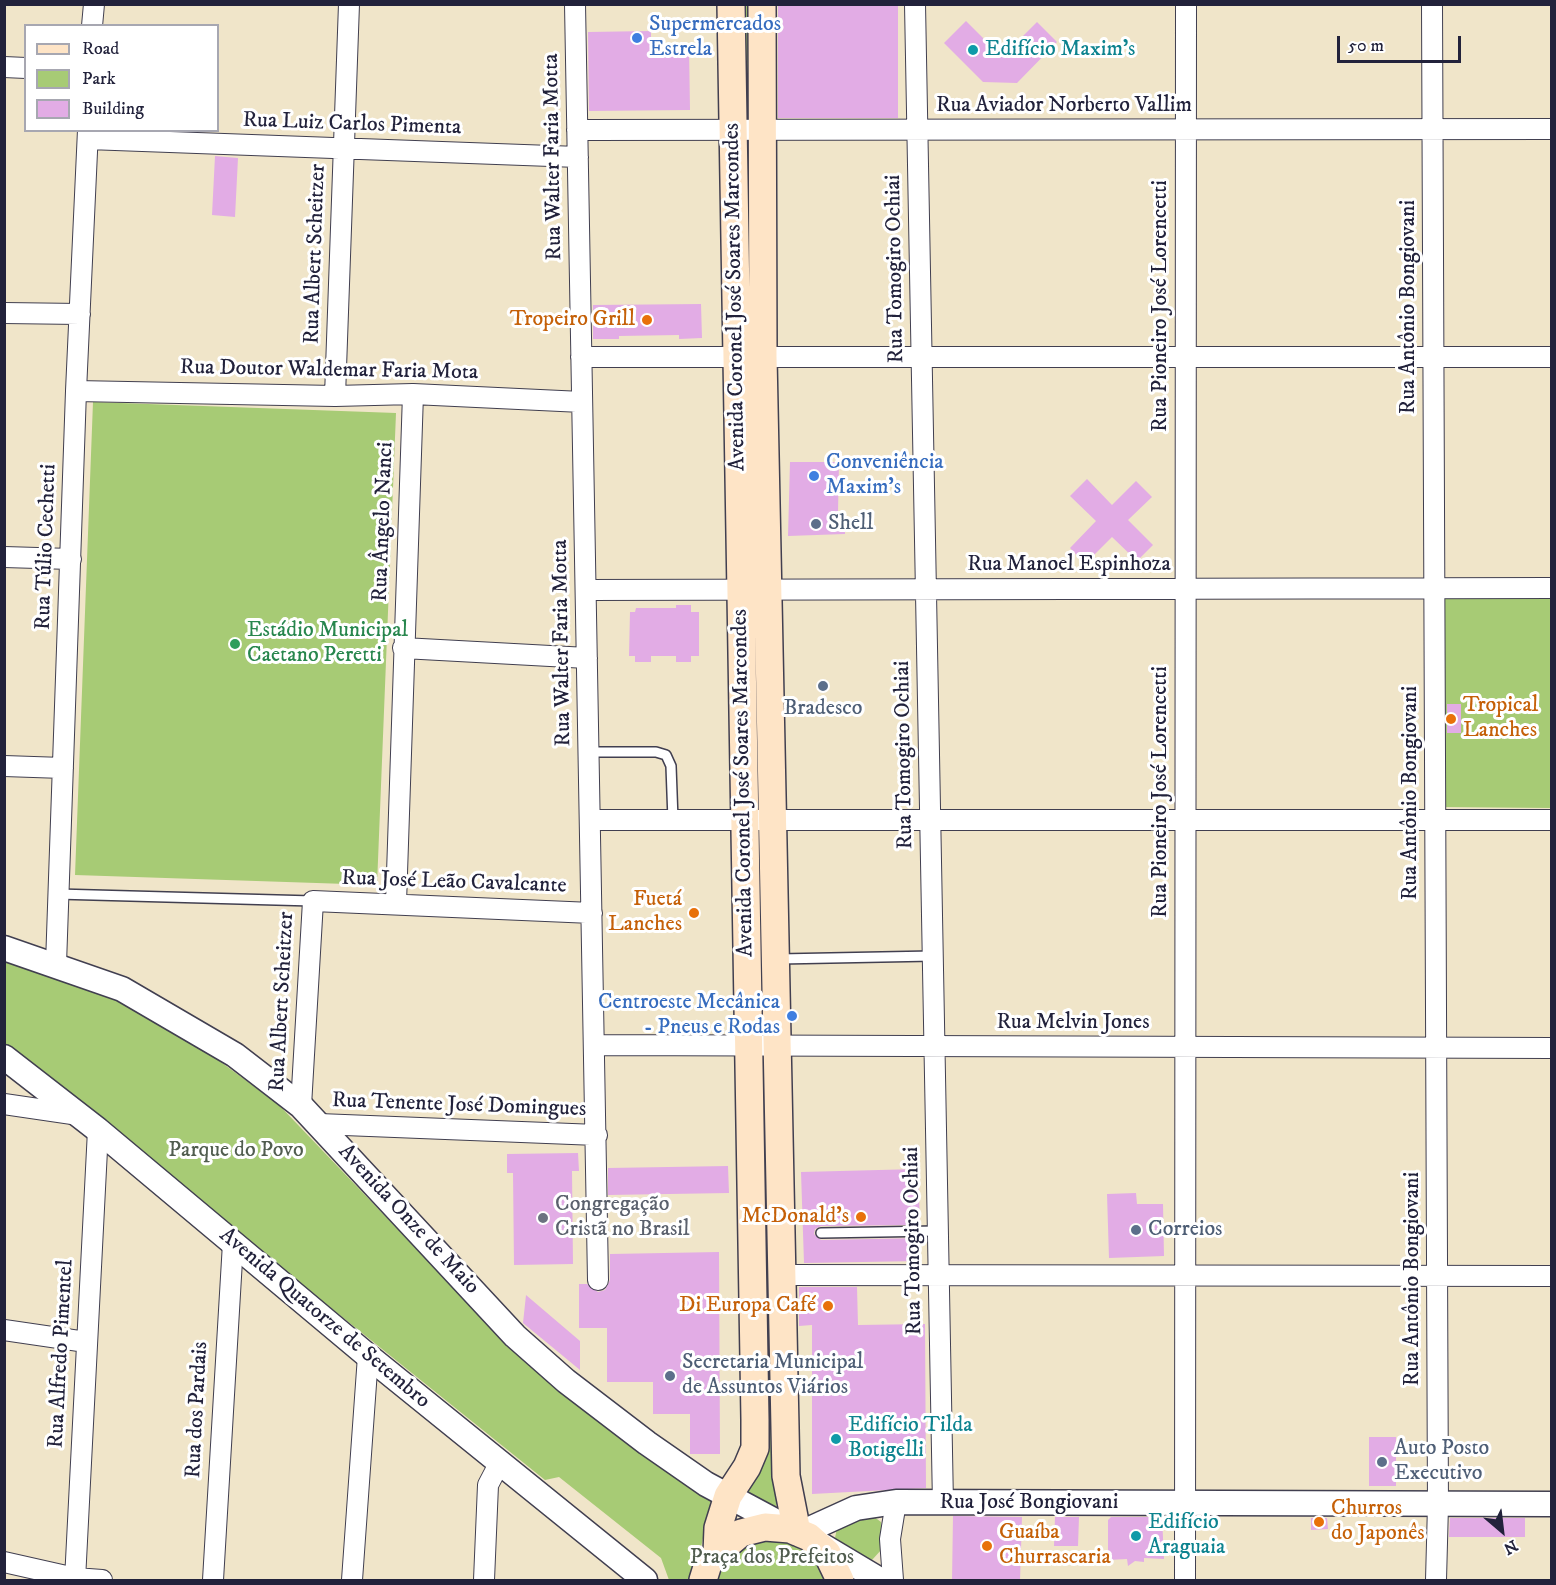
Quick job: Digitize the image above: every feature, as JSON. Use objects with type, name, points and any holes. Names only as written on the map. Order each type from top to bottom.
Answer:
[{"type":"main road","name":"Avenida Coronel José Soares Marcondes","points":[[717,1553],[718,1528],[728,1496],[747,1467],[755,1448],[745,819],[754,590],[750,357],[734,130],[731,4]]},
{"type":"main road","name":"Avenida Coronel José Soares Marcondes","points":[[750,357],[763,129],[762,4]]},
{"type":"main road","name":"Avenida Coronel José Soares Marcondes","points":[[754,590],[772,820],[786,1476],[799,1533]]},
{"type":"main road","points":[[703,1581],[708,1564],[717,1553],[741,1533],[765,1527],[799,1533],[827,1553],[840,1581]]},
{"type":"street","points":[[92,24],[94,4]]},
{"type":"street","name":"Rua Albert Scheitzer","points":[[335,396],[349,4]]},
{"type":"street","name":"Rua Walter Faria Motta","points":[[575,4],[598,1280]]},
{"type":"street","name":"Rua Tomogiro Ochiai","points":[[915,4],[943,1504]]},
{"type":"street","name":"Rua Pioneiro José Lorencetti","points":[[1185,1581],[1186,4]]},
{"type":"street","name":"Rua Antônio Bongiovani","points":[[1432,4],[1438,1505],[1436,1581]]},
{"type":"street","points":[[4,67],[24,68]]},
{"type":"street","name":"Rua Aviador Norberto Vallim","points":[[577,130],[1551,129]]},
{"type":"street","name":"Rua Luiz Carlos Pimenta","points":[[88,135],[578,157]]},
{"type":"street","name":"Rua Túlio Cechetti","points":[[56,964],[76,391],[88,135]]},
{"type":"street","points":[[4,313],[80,314]]},
{"type":"street","points":[[581,357],[1551,357]]},
{"type":"street","name":"Rua Doutor Waldemar Faria Mota","points":[[76,391],[335,396],[413,394],[582,402]]},
{"type":"street","name":"Rua Ângelo Nanci","points":[[396,903],[413,394]]},
{"type":"street","points":[[4,557],[71,559]]},
{"type":"street","name":"Rua Manoel Espinhoza","points":[[586,590],[1551,588]]},
{"type":"street","points":[[403,648],[587,658]]},
{"type":"street","points":[[4,766],[63,768]]},
{"type":"street","points":[[591,819],[1551,820]]},
{"type":"street","name":"Rua Albert Scheitzer","points":[[301,1106],[313,902]]},
{"type":"street","name":"Rua José Leão Cavalcante","points":[[313,902],[396,903],[592,913]]},
{"type":"street","name":"Avenida Onze de Maio","points":[[4,948],[56,964],[122,989],[235,1055],[301,1106],[319,1124],[515,1336],[614,1418],[728,1496],[799,1533],[880,1581]]},
{"type":"street","name":"Rua Melvin Jones","points":[[595,1045],[1551,1048]]},
{"type":"street","name":"Avenida Quatorze de Setembro","points":[[4,1056],[98,1130],[368,1356],[645,1581]]},
{"type":"street","points":[[4,1104],[79,1115]]},
{"type":"street","name":"Rua Tenente José Domingues","points":[[319,1124],[597,1135]]},
{"type":"street","name":"Rua Alfredo Pimentel","points":[[75,1579],[98,1130]]},
{"type":"street","name":"Rua dos Pardais","points":[[213,1581],[232,1243]]},
{"type":"street","points":[[781,1275],[1551,1276]]},
{"type":"street","points":[[4,1330],[86,1342]]},
{"type":"street","points":[[352,1581],[368,1356]]},
{"type":"street","points":[[484,1581],[488,1485],[500,1464]]},
{"type":"street","points":[[893,1581],[890,1539],[896,1502]]},
{"type":"street","name":"Rua José Bongiovani","points":[[799,1533],[856,1508],[896,1502],[943,1504],[1551,1504]]},
{"type":"street","points":[[4,1562],[75,1579],[102,1581]]},
{"type":"lane","points":[[589,752],[656,752],[666,755],[671,766],[673,820]]},
{"type":"lane","points":[[57,894],[313,902]]},
{"type":"lane","points":[[775,959],[933,956]]},
{"type":"lane","points":[[821,1233],[937,1231]]},
{"type":"green space","points":[[740,5],[751,5],[754,98],[742,99]]},
{"type":"green space","name":"Estádio Municipal Caetano Peretti","points":[[93,402],[396,413],[377,885],[75,875]]},
{"type":"green space","points":[[1442,597],[1551,597],[1551,808],[1440,807]]},
{"type":"green space","name":"Parque do Povo","points":[[4,958],[53,974],[117,1000],[214,1057],[278,1104],[516,1353],[711,1501],[694,1580],[669,1580],[661,1558],[559,1477],[545,1480],[5,1046]]},
{"type":"green space","points":[[768,1054],[776,1509],[744,1492],[758,1055]]},
{"type":"green space","points":[[873,1516],[881,1522],[882,1549],[872,1560],[834,1543],[837,1528],[845,1520]]},
{"type":"green space","name":"Praça dos Prefeitos","points":[[775,1535],[811,1548],[831,1580],[713,1580],[738,1545]]},
{"type":"building","points":[[778,4],[898,4],[898,118],[778,118]]},
{"type":"building","name":"Edifício Maxim's","points":[[966,21],[1002,57],[1037,22],[1057,42],[1017,83],[983,82],[944,43]]},
{"type":"building","points":[[651,31],[651,46],[689,46],[690,110],[589,111],[588,32]]},
{"type":"building","points":[[215,156],[238,158],[235,217],[212,215]]},
{"type":"building","name":"Tropeiro Grill","points":[[701,304],[702,338],[679,339],[679,335],[593,339],[593,305]]},
{"type":"building","points":[[790,462],[839,462],[838,512],[844,512],[845,534],[788,536]]},
{"type":"building","points":[[1087,479],[1112,505],[1136,481],[1152,497],[1128,520],[1153,545],[1137,561],[1112,537],[1085,564],[1070,548],[1096,521],[1070,496]]},
{"type":"building","points":[[676,605],[691,605],[691,612],[699,612],[699,656],[691,656],[691,662],[676,662],[676,656],[651,656],[651,662],[635,662],[635,656],[629,656],[630,612],[635,612],[636,608],[676,608]]},
{"type":"building","name":"Tropical Lanches","points":[[1447,704],[1461,704],[1461,733],[1447,733]]},
{"type":"building","name":"Congregação Cristã no Brasil","points":[[578,1153],[579,1171],[572,1171],[573,1264],[514,1265],[513,1173],[507,1173],[507,1154]]},
{"type":"building","points":[[728,1166],[729,1193],[608,1195],[608,1168]]},
{"type":"building","name":"McDonald's","points":[[918,1169],[920,1225],[821,1226],[815,1229],[814,1234],[821,1240],[920,1238],[921,1261],[804,1263],[801,1172]]},
{"type":"building","name":"Correios","points":[[1136,1193],[1137,1204],[1163,1204],[1164,1256],[1109,1258],[1107,1194]]},
{"type":"building","points":[[719,1252],[720,1454],[690,1454],[690,1414],[653,1414],[653,1382],[607,1382],[607,1328],[579,1328],[579,1284],[587,1284],[598,1292],[605,1290],[610,1280],[610,1254]]},
{"type":"building","points":[[799,1287],[857,1287],[858,1325],[925,1324],[926,1488],[812,1494],[812,1325],[799,1326]]},
{"type":"building","points":[[526,1295],[580,1341],[580,1370],[523,1323]]},
{"type":"building","name":"Auto Posto Executivo","points":[[1369,1437],[1396,1437],[1396,1486],[1369,1486]]},
{"type":"building","name":"Guaíba Churrascaria","points":[[953,1516],[1022,1517],[1020,1581],[952,1581]]},
{"type":"building","points":[[1055,1517],[1079,1517],[1078,1546],[1054,1546]]},
{"type":"building","name":"Edifício Araguaia","points":[[1111,1517],[1162,1517],[1164,1559],[1144,1558],[1144,1562],[1135,1561],[1128,1566],[1127,1559],[1108,1560],[1108,1520]]},
{"type":"building","name":"Churros do Japonês","points":[[1311,1518],[1327,1518],[1328,1529],[1311,1530]]},
{"type":"building","points":[[1450,1518],[1525,1518],[1525,1537],[1449,1537]]},
{"type":"place","name":"Supermercados Estrela","points":[[637,38]]},
{"type":"place","name":"Edifício Maxim's","points":[[973,50]]},
{"type":"place","name":"Tropeiro Grill","points":[[647,320]]},
{"type":"place","name":"Conveniência Maxim's","points":[[814,476]]},
{"type":"place","name":"Shell","points":[[816,524]]},
{"type":"place","name":"Estádio Municipal Caetano Peretti","points":[[235,644]]},
{"type":"place","name":"Bradesco","points":[[823,686]]},
{"type":"place","name":"Tropical Lanches","points":[[1451,719]]},
{"type":"place","name":"Fuetá Lanches","points":[[694,913]]},
{"type":"place","name":"Centroeste Mecânica - Pneus e Rodas","points":[[792,1016]]},
{"type":"place","name":"McDonald's","points":[[861,1217]]},
{"type":"place","name":"Congregação Cristã no Brasil","points":[[543,1218]]},
{"type":"place","name":"Correios","points":[[1136,1230]]},
{"type":"place","name":"Di Europa Café","points":[[828,1306]]},
{"type":"place","name":"Secretaria Municipal de Assuntos Viários","points":[[670,1376]]},
{"type":"place","name":"Edifício Tilda Botigelli","points":[[836,1439]]},
{"type":"place","name":"Auto Posto Executivo","points":[[1382,1462]]},
{"type":"place","name":"Churros do Japonês","points":[[1319,1522]]},
{"type":"place","name":"Edifício Araguaia","points":[[1136,1536]]},
{"type":"place","name":"Guaíba Churrascaria","points":[[987,1546]]}]
